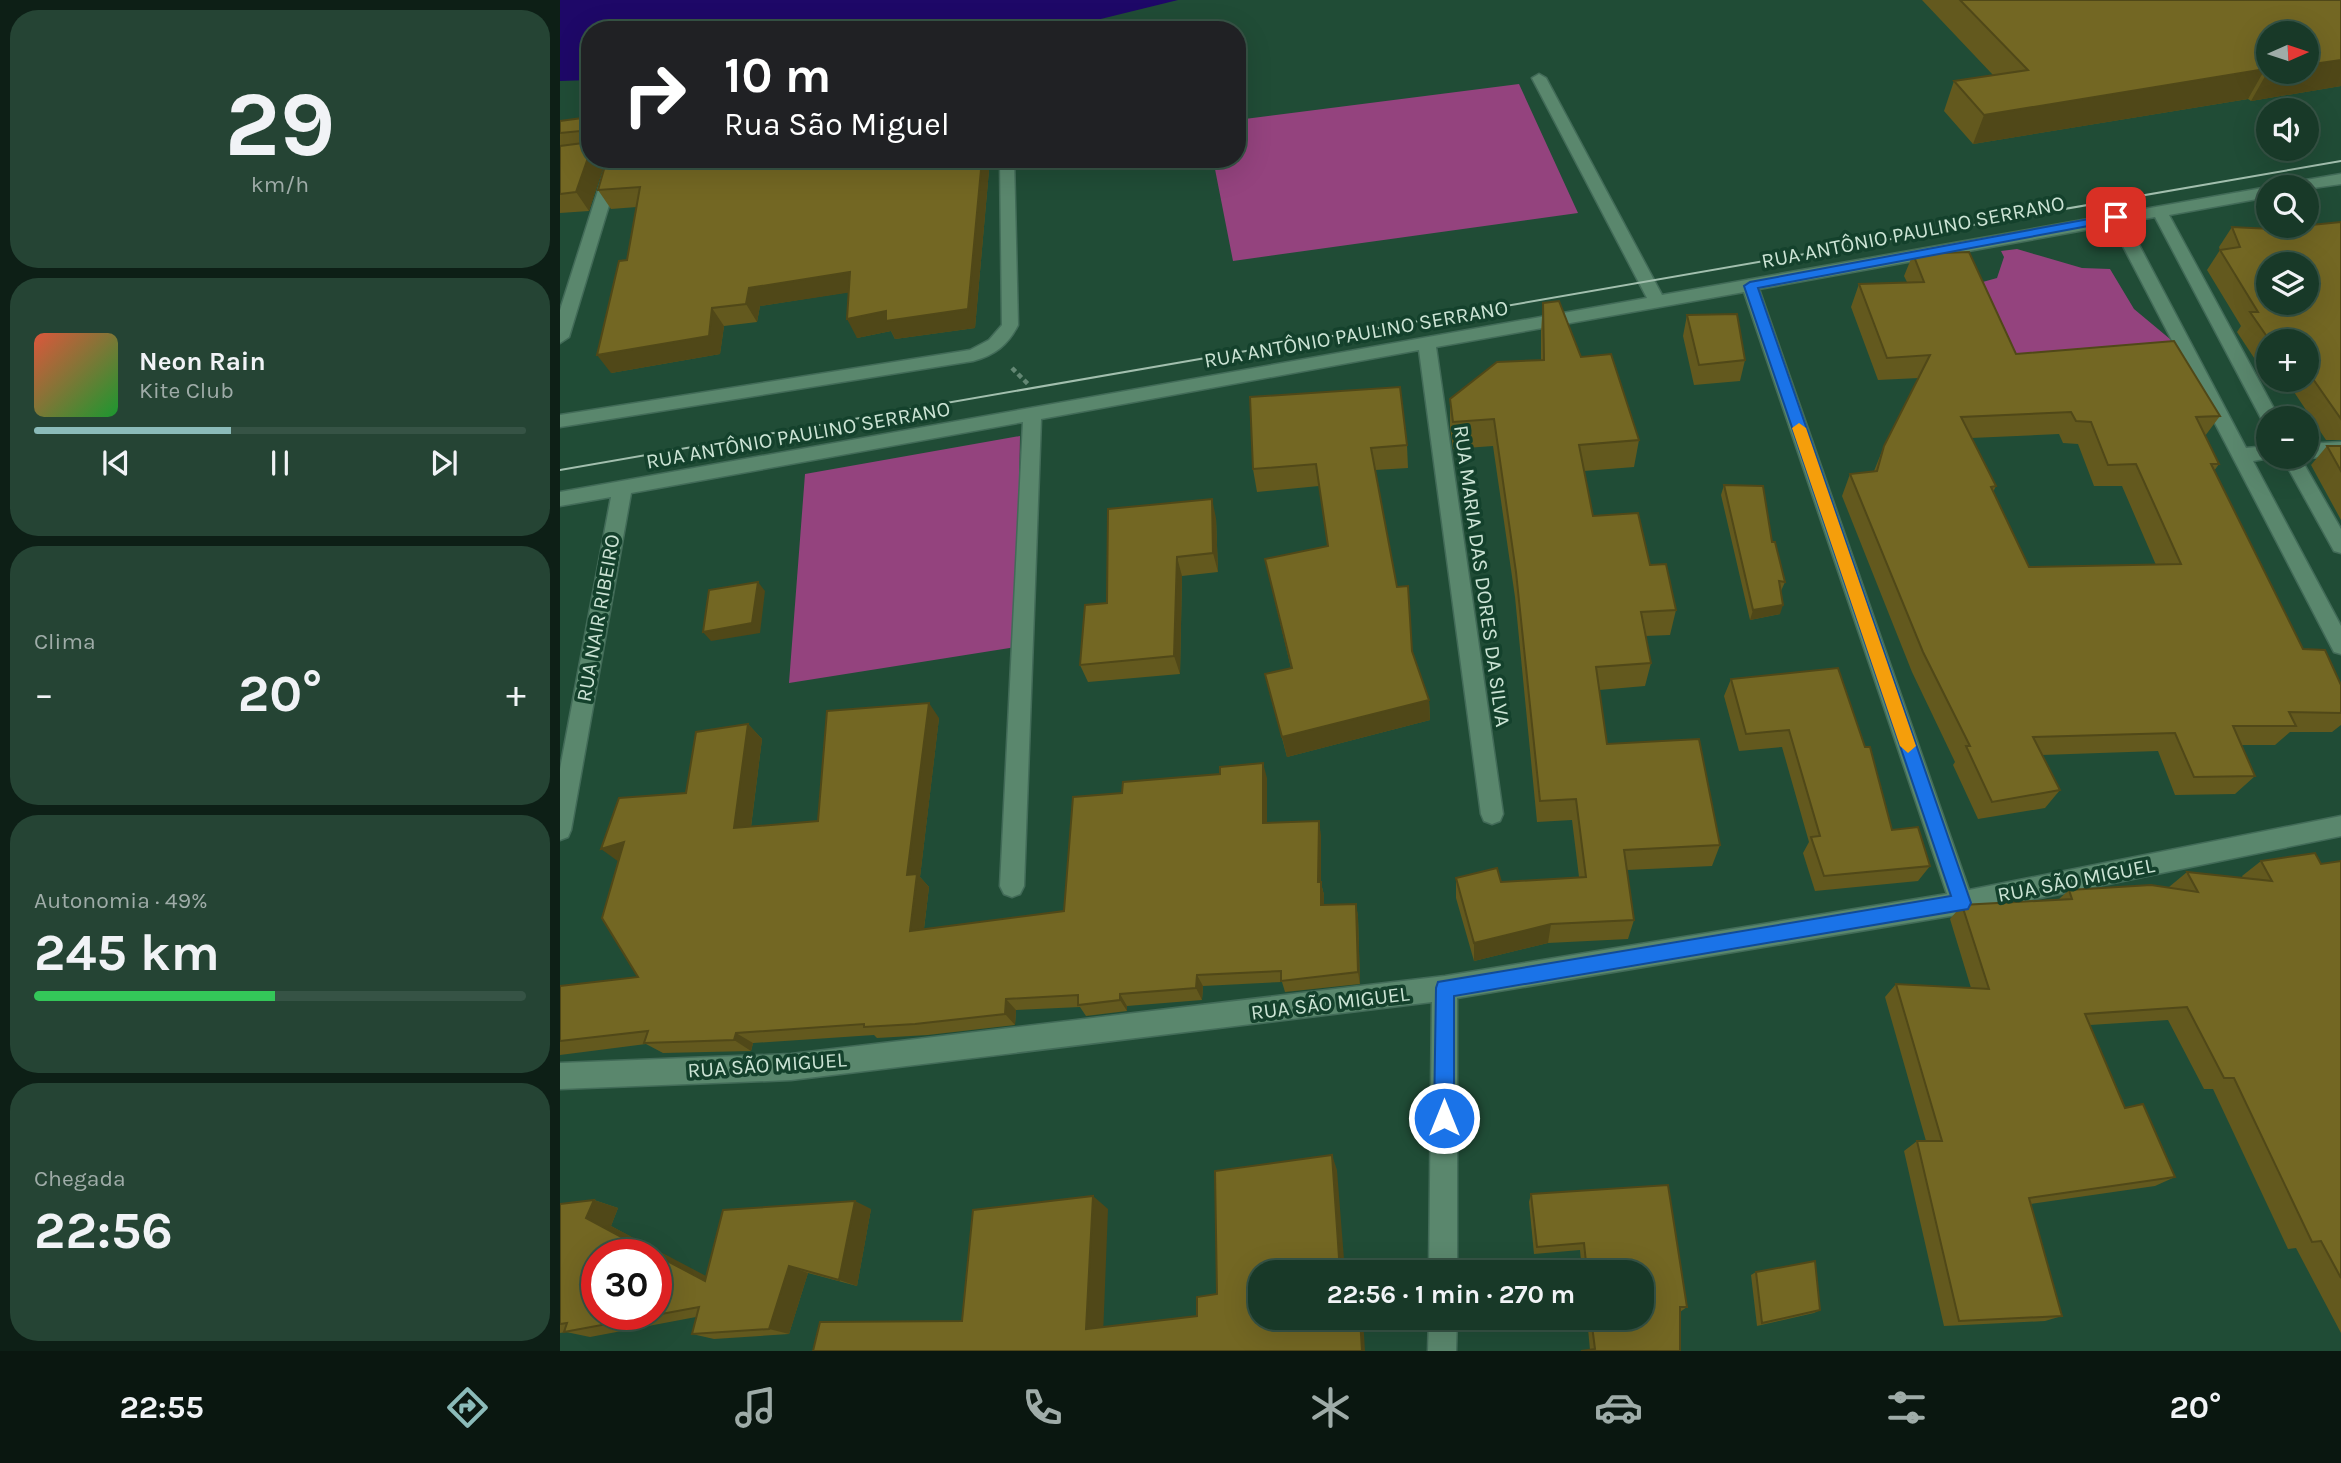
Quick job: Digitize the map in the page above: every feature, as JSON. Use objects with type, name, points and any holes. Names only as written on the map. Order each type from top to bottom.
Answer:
[{"type":"street","points":[[1539,78],[1657,302]]},
{"type":"street","points":[[560,337],[613,168]]},
{"type":"street","points":[[560,421],[973,355],[991,348],[1002,341],[1010,325],[1007,168]]},
{"type":"street","points":[[2319,183],[2341,179]]},
{"type":"street","name":"RUA ANTÔNIO PAULINO SERRANO","points":[[560,499],[1750,286],[2116,217],[2256,194]]},
{"type":"street","points":[[2159,210],[2264,406]]},
{"type":"street","points":[[2116,217],[2341,646]]},
{"type":"street","points":[[1750,286],[1962,903]]},
{"type":"street","name":"RUA MARIA DAS DORES DA SILVA","points":[[1427,344],[1492,814]]},
{"type":"street","points":[[1012,886],[1032,416]]},
{"type":"street","points":[[2319,450],[2341,449]]},
{"type":"street","points":[[2241,455],[2256,454]]},
{"type":"street","points":[[2298,469],[2341,546]]},
{"type":"street","name":"RUA NAIR RIBEIRO","points":[[560,830],[622,489]]},
{"type":"street","name":"RUA SÃO MIGUEL","points":[[560,1076],[791,1067],[1445,988],[1962,903],[2341,827]]},
{"type":"street","points":[[1443,1260],[1445,988]]},
{"type":"street","points":[[1442,1351],[1443,1330]]},
{"type":"path","points":[[991,348],[1031,387],[1032,416]]},
{"type":"shaded area","points":[[560,0],[1178,0],[1093,21],[581,21],[581,80],[560,81]]},
{"type":"shaded area","points":[[1519,84],[1578,213],[1233,261],[1215,168],[1246,168],[1246,119]]},
{"type":"shaded area","points":[[2017,249],[2082,268],[2110,269],[2134,309],[2188,354],[2052,372],[2007,351],[1979,283],[1997,278],[2004,257],[2001,251]]},
{"type":"shaded area","points":[[1020,436],[1016,647],[789,683],[805,474]]},
{"type":"building","points":[[1960,0],[2341,0],[2341,60],[2319,63],[2319,21],[2256,21],[2256,70],[1984,115],[1954,81],[2028,70]]},
{"type":"building","points":[[581,118],[581,138],[580,131],[560,133],[560,121]]},
{"type":"building","points":[[581,143],[581,168],[584,168],[576,192],[560,194],[560,146]]},
{"type":"building","points":[[604,168],[981,168],[968,309],[886,321],[886,311],[847,319],[850,272],[749,288],[746,304],[712,308],[709,336],[597,355],[619,261],[627,260],[640,187],[598,190]]},
{"type":"building","points":[[2341,222],[2341,419],[2319,388],[2319,329],[2262,329],[2250,312],[2256,312],[2256,315],[2319,315],[2319,252],[2256,252],[2256,309],[2220,250],[2240,247],[2232,227],[2256,228],[2256,238],[2319,238],[2319,224]]},
{"type":"building","points":[[1969,252],[2016,354],[2174,341],[2220,416],[2196,417],[2219,464],[2211,464],[2303,649],[2325,650],[2341,685],[2341,713],[2289,712],[2296,726],[2233,726],[2255,776],[2194,777],[2175,733],[2033,737],[2060,790],[1992,802],[1966,746],[1970,746],[1923,652],[1850,474],[1877,471],[1884,446],[1930,355],[1887,358],[1859,284],[1924,282],[1913,254]],"holes":[[[2071,412],[2076,421],[2091,422],[2108,465],[2136,464],[2181,564],[2029,567],[1991,487],[1996,486],[1961,417]]]},
{"type":"building","points":[[1559,301],[1581,357],[1611,354],[1639,440],[1579,445],[1593,516],[1638,513],[1650,565],[1666,564],[1676,610],[1641,612],[1651,663],[1596,667],[1607,744],[1699,739],[1720,845],[1624,850],[1634,920],[1551,924],[1474,943],[1456,878],[1497,868],[1501,882],[1586,877],[1576,799],[1540,801],[1516,572],[1494,419],[1453,422],[1450,399],[1497,362],[1544,360],[1543,303]]},
{"type":"building","points":[[1737,314],[1745,360],[1699,365],[1687,315]]},
{"type":"building","points":[[1400,387],[1407,445],[1371,448],[1397,587],[1408,586],[1412,651],[1429,700],[1282,737],[1265,674],[1292,668],[1265,559],[1328,546],[1316,464],[1253,469],[1250,397]]},
{"type":"building","points":[[2327,446],[2341,446],[2341,471]]},
{"type":"building","points":[[1724,485],[1763,486],[1772,542],[1775,542],[1785,582],[1779,581],[1783,605],[1753,610]]},
{"type":"building","points":[[1212,499],[1213,553],[1177,557],[1174,656],[1080,665],[1085,605],[1107,603],[1108,509]]},
{"type":"building","points":[[758,582],[752,623],[703,632],[709,590]]},
{"type":"building","points":[[1838,668],[1865,747],[1870,747],[1892,830],[1918,827],[1930,866],[1824,876],[1811,837],[1820,836],[1789,730],[1746,734],[1731,679]]},
{"type":"building","points":[[929,703],[907,875],[917,874],[910,931],[1064,911],[1073,797],[1122,793],[1123,782],[1220,774],[1220,767],[1263,763],[1263,823],[1319,821],[1318,882],[1321,882],[1321,905],[1356,904],[1358,972],[1281,981],[1281,971],[1197,975],[1196,988],[1120,994],[1120,1000],[1078,1005],[1078,995],[1006,999],[1005,1014],[915,1024],[864,1027],[864,1024],[736,1033],[734,1040],[644,1043],[648,1031],[560,1041],[560,986],[638,977],[602,918],[624,842],[601,849],[619,798],[686,793],[696,732],[748,724],[734,828],[818,821],[827,711]]},
{"type":"building","points":[[2315,853],[2321,864],[2341,861],[2341,1278],[2321,1241],[2312,1242],[2234,1078],[2224,1078],[2187,1007],[2085,1014],[2125,1108],[2143,1104],[2175,1177],[2029,1198],[2062,1316],[1959,1321],[1917,1141],[1942,1141],[1896,984],[1989,989],[1962,905],[2072,899],[2069,890],[2151,885],[2198,892],[2187,872],[2272,881],[2261,861]]},
{"type":"building","points":[[1332,1155],[1339,1260],[1248,1260],[1248,1330],[1361,1330],[1362,1351],[813,1351],[820,1322],[962,1321],[973,1210],[1093,1196],[1086,1329],[1197,1316],[1197,1297],[1217,1294],[1215,1171]]},
{"type":"building","points":[[1668,1185],[1687,1307],[1680,1307],[1680,1351],[1581,1351],[1595,1349],[1593,1330],[1654,1330],[1654,1260],[1586,1260],[1584,1243],[1537,1247],[1531,1194]]},
{"type":"building","points":[[594,1200],[586,1218],[625,1239],[581,1239],[581,1329],[564,1332],[567,1323],[560,1324],[560,1204]]},
{"type":"building","points":[[855,1201],[839,1280],[789,1266],[769,1329],[692,1334],[699,1307],[672,1312],[672,1263],[705,1281],[723,1210]]},
{"type":"building","points":[[1815,1261],[1820,1310],[1762,1323],[1756,1272]]},
{"type":"tram line","points":[[560,470],[2341,161]]},
{"type":"slow traffic","points":[[1799,428],[1908,746]]},
{"type":"route","points":[[1444,1118],[1445,988],[1962,903],[1750,286],[2116,217]]}]
